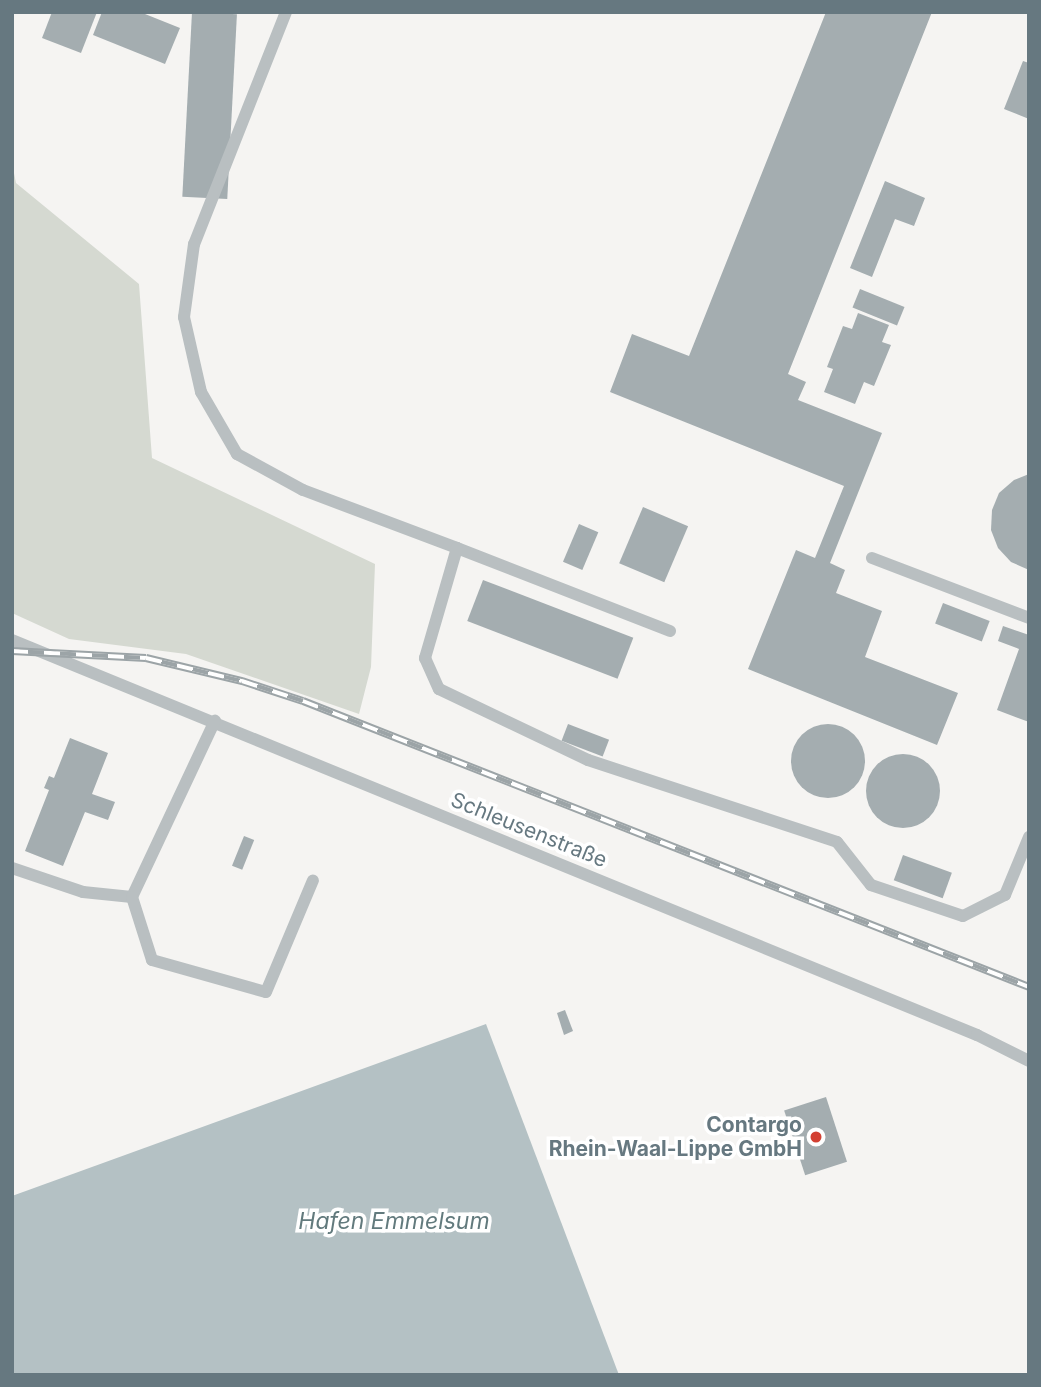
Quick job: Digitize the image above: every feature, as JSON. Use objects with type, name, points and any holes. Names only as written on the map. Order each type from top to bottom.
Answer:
[{"type":"street","points":[[286,12],[194,244],[184,317],[201,392],[237,454],[303,490],[670,631]]},
{"type":"street","points":[[457,548],[425,658],[439,689],[588,760],[838,842],[871,886],[963,916],[1005,895],[1029,837]]},
{"type":"street","points":[[872,558],[1029,618]]},
{"type":"street","name":"Schleusenstraße","points":[[12,640],[977,1035],[1029,1060]]},
{"type":"street","points":[[215,721],[132,897],[152,960],[266,992],[313,880]]},
{"type":"street","points":[[12,868],[83,892],[132,897]]},
{"type":"shaded area","points":[[12,163],[16,183],[139,284],[152,458],[375,564],[371,667],[359,714],[186,654],[69,639],[12,613]]},
{"type":"water","name":"Hafen Emmelsum","points":[[486,1024],[619,1375],[12,1375],[12,1196]]},
{"type":"building","points":[[52,12],[97,12],[81,53],[42,38]]},
{"type":"building","points":[[102,12],[140,12],[180,28],[165,64],[93,35]]},
{"type":"building","points":[[192,12],[237,14],[227,199],[182,197]]},
{"type":"building","points":[[826,12],[932,12],[788,374],[806,382],[798,400],[882,433],[830,563],[845,570],[836,593],[882,611],[865,657],[958,693],[937,745],[748,669],[796,550],[815,558],[844,486],[610,392],[632,334],[689,356]]},
{"type":"building","points":[[1023,61],[1029,63],[1029,119],[1004,109]]},
{"type":"building","points":[[885,181],[925,198],[914,226],[895,219],[872,277],[850,268]]},
{"type":"building","points":[[860,289],[905,307],[897,326],[853,308]]},
{"type":"building","points":[[858,313],[889,325],[882,342],[891,345],[874,386],[864,382],[855,404],[824,392],[833,369],[827,367],[843,326],[852,329]]},
{"type":"building","points":[[1029,474],[1029,570],[1011,562],[998,548],[991,530],[992,510],[999,493],[1014,480]]},
{"type":"building","points":[[643,507],[688,526],[664,582],[619,563]]},
{"type":"building","points":[[579,524],[598,532],[582,570],[563,562]]},
{"type":"building","points":[[483,580],[633,638],[618,679],[467,621]]},
{"type":"building","points":[[943,603],[990,621],[982,641],[935,624]]},
{"type":"building","points":[[1003,626],[1029,635],[1029,722],[997,710],[1019,649],[998,641]]},
{"type":"building","points":[[568,724],[609,740],[603,757],[562,741]]},
{"type":"building","points":[[828,724],[842,727],[854,735],[862,747],[865,761],[862,775],[854,787],[842,795],[828,798],[814,795],[802,787],[794,775],[791,761],[794,747],[802,735],[814,727]]},
{"type":"building","points":[[70,738],[108,753],[92,794],[115,802],[108,820],[85,812],[63,866],[25,851],[49,790],[44,788],[49,776],[54,778]]},
{"type":"building","points":[[903,754],[917,757],[929,765],[937,777],[940,791],[937,805],[929,817],[917,825],[903,828],[889,825],[877,817],[869,805],[866,791],[869,777],[877,765],[889,757]]},
{"type":"building","points":[[244,836],[254,840],[242,870],[232,866]]},
{"type":"building","points":[[903,855],[952,873],[943,898],[894,880]]},
{"type":"building","points":[[565,1010],[573,1031],[564,1035],[557,1013]]},
{"type":"building","name":"Contargo Rhein-Waal-Lippe GmbH","points":[[826,1097],[847,1162],[805,1175],[784,1111]]},
{"type":"railway","points":[[12,651],[146,658],[242,681],[303,701],[1029,987]]},
{"type":"place","name":"Contargo Rhein-Waal-Lippe GmbH","points":[[816,1137]]}]
